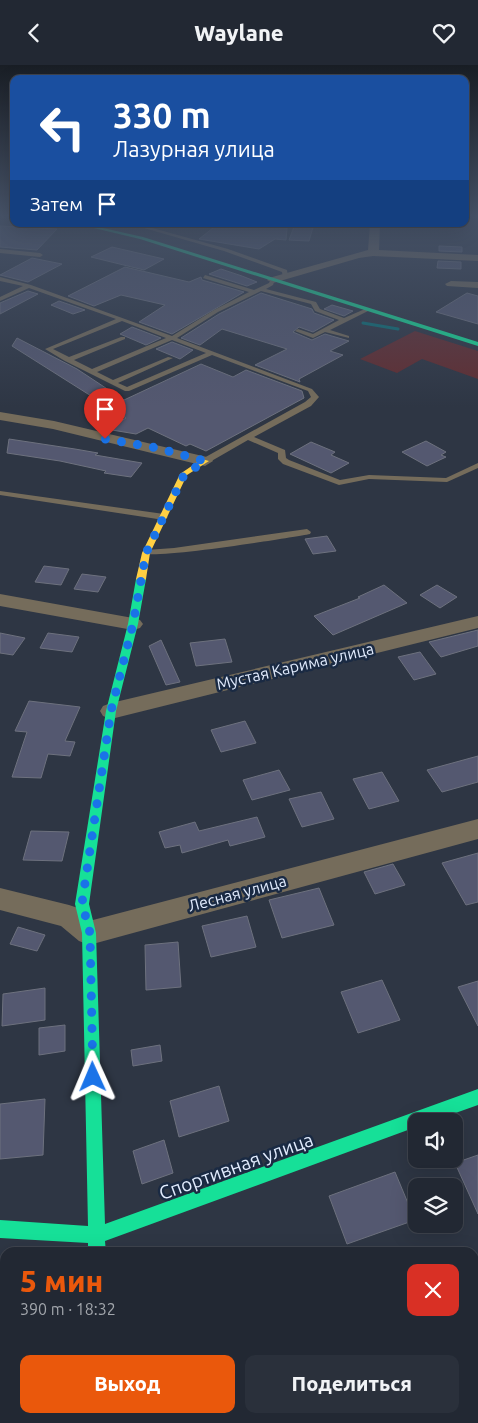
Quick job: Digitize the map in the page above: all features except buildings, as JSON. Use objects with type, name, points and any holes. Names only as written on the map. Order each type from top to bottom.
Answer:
[{"type":"street","points":[[274,280],[478,344]]},
{"type":"street","points":[[452,284],[478,285]]},
{"type":"street","points":[[0,416],[54,425],[105,439],[157,448],[205,461]]},
{"type":"street","points":[[97,1247],[90,933],[82,903],[111,711],[133,624],[146,553],[184,475],[205,461]]},
{"type":"street","points":[[0,600],[133,624]]},
{"type":"street","name":"Мустая Карима улица","points":[[111,711],[478,622]]},
{"type":"street","name":"Лесная улица","points":[[90,933],[478,829]]},
{"type":"street","points":[[0,899],[69,916],[90,933]]},
{"type":"street","name":"Спортивная улица","points":[[0,1229],[97,1235],[478,1097]]},
{"type":"lane","points":[[6,280],[29,286],[122,319],[310,390],[315,397],[308,404],[250,438],[205,461]]},
{"type":"lane","points":[[217,280],[256,291],[314,303],[317,310],[344,320]]},
{"type":"lane","points":[[90,372],[172,338],[216,311],[271,284],[273,280]]},
{"type":"lane","points":[[0,299],[29,286]]},
{"type":"lane","points":[[298,331],[313,336],[367,310]]},
{"type":"lane","points":[[122,319],[48,349],[123,389],[132,389],[212,353]]},
{"type":"lane","points":[[325,330],[347,337]]},
{"type":"lane","points":[[67,360],[123,338]]},
{"type":"lane","points":[[112,383],[170,358]]},
{"type":"lane","points":[[250,438],[282,453],[282,459],[339,483],[369,477],[447,481],[478,465]]},
{"type":"lane","points":[[0,493],[164,517]]},
{"type":"lane","points":[[146,553],[174,551],[307,532]]},
{"type":"shaded area","points":[[415,331],[478,351],[478,379],[422,359],[397,373],[360,359]]},
{"type":"waterway","points":[[363,323],[398,329]]},
{"type":"traffic: fast","points":[[276,280],[478,344]]},
{"type":"traffic: fast","points":[[97,1247],[89,933],[82,904],[111,711],[133,624],[141,579]]},
{"type":"traffic: fast","points":[[0,1229],[97,1235],[478,1097]]},
{"type":"traffic: slow","points":[[141,579],[146,553],[184,474],[205,461]]},
{"type":"route","points":[[93,1077],[90,933],[82,903],[111,711],[133,624],[146,553],[184,475],[205,461],[157,448],[105,439]]}]
